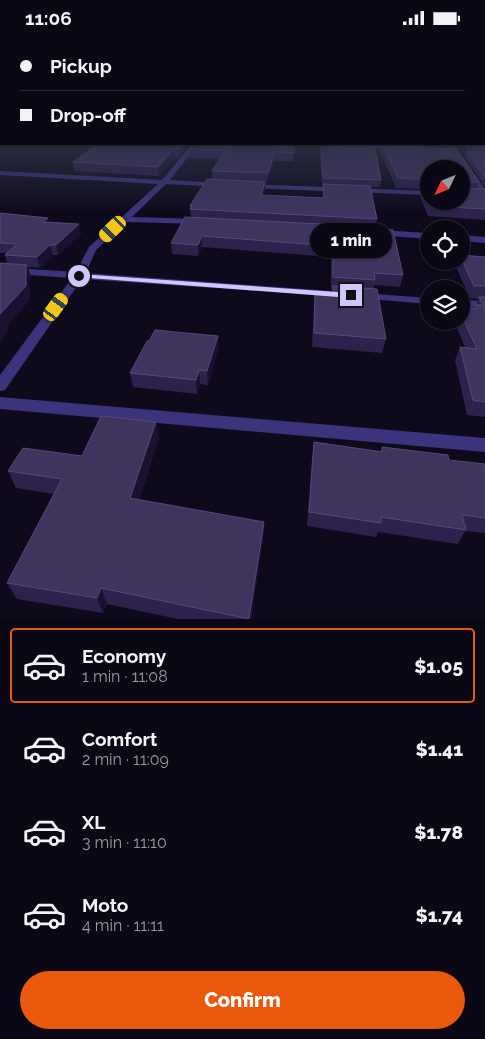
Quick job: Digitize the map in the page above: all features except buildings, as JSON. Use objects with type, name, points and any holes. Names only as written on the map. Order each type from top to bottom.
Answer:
[{"type":"street","points":[[0,386],[79,276],[92,249],[165,181],[183,159]]},
{"type":"street","points":[[459,159],[481,195]]},
{"type":"street","points":[[0,173],[233,186]]},
{"type":"street","points":[[242,186],[420,193]]},
{"type":"street","points":[[124,219],[206,222]]},
{"type":"street","points":[[370,233],[420,236]]},
{"type":"street","points":[[470,239],[485,240]]},
{"type":"street","points":[[0,270],[420,300]]},
{"type":"street","points":[[470,304],[485,305]]},
{"type":"street","points":[[0,403],[485,445]]},
{"type":"route","points":[[79,276],[351,295]]}]
